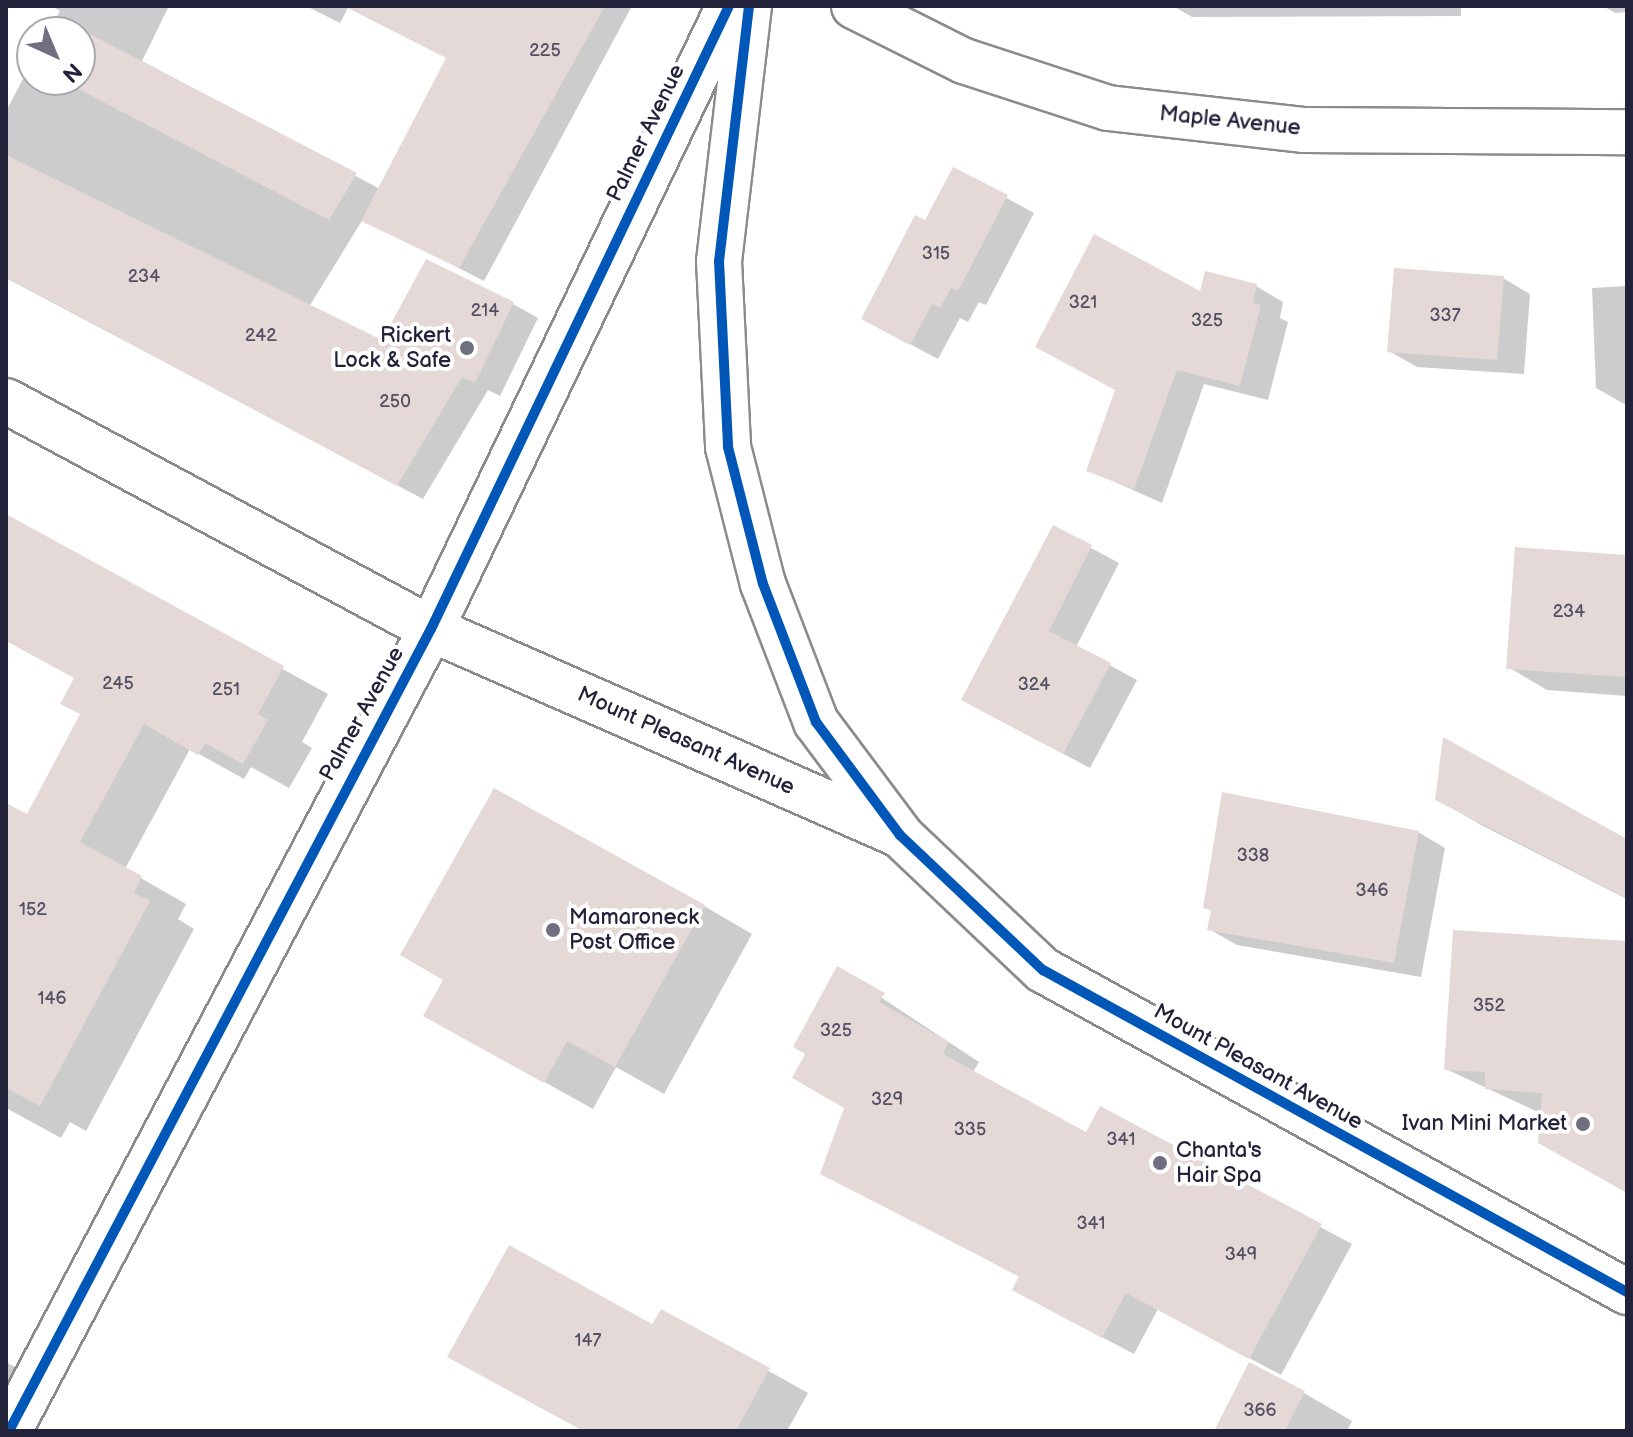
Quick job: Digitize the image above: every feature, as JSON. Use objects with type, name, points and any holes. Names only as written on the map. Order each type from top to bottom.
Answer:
[{"type":"street","name":"Palmer Avenue","points":[[9,1431],[431,629],[729,6]]},
{"type":"street","points":[[749,6],[719,261],[728,447],[763,584],[816,722],[900,835]]},
{"type":"street","name":"Maple Avenue","points":[[854,6],[964,61],[1108,108],[1305,130],[1627,132]]},
{"type":"street","name":"Mount Pleasant Avenue","points":[[6,401],[431,629],[900,835],[1043,970],[1627,1292]]},
{"type":"building","points":[[344,6],[605,6],[459,268],[361,221],[446,58]]},
{"type":"building","points":[[96,37],[357,173],[329,220],[92,96],[96,96]]},
{"type":"building","points":[[6,155],[382,340],[426,259],[514,302],[475,383],[462,377],[397,486],[6,277]]},
{"type":"building","points":[[953,167],[1008,195],[958,291],[951,288],[940,308],[932,304],[910,345],[861,319],[915,215],[925,220]]},
{"type":"building","points":[[1094,234],[1200,291],[1205,271],[1257,284],[1253,303],[1261,305],[1240,386],[1177,370],[1134,489],[1086,471],[1115,390],[1035,347]]},
{"type":"building","points":[[1394,268],[1504,276],[1497,360],[1387,352]]},
{"type":"building","points":[[6,514],[284,666],[258,714],[268,720],[243,764],[205,743],[198,755],[144,724],[80,842],[142,876],[134,893],[150,901],[40,1106],[6,1088],[6,803],[27,814],[80,714],[60,704],[74,678],[6,641]]},
{"type":"building","points":[[1053,525],[1092,545],[1049,631],[1111,663],[1063,754],[961,700]]},
{"type":"building","points":[[1515,547],[1627,555],[1627,677],[1506,669]]},
{"type":"building","points":[[1443,737],[1627,839],[1627,898],[1435,800]]},
{"type":"building","name":"Mamaroneck Post Office","points":[[494,788],[705,905],[615,1067],[567,1041],[544,1083],[423,1016],[443,980],[400,955]]},
{"type":"building","points":[[1222,792],[1419,831],[1394,963],[1207,930],[1211,910],[1203,908]]},
{"type":"building","points":[[1453,930],[1627,941],[1627,1193],[1538,1143],[1542,1093],[1485,1089],[1485,1072],[1444,1070]]},
{"type":"building","points":[[837,966],[885,993],[879,1002],[949,1042],[943,1054],[1086,1132],[1100,1106],[1322,1224],[1249,1359],[1126,1293],[1102,1338],[1012,1290],[1019,1276],[820,1174],[844,1108],[792,1078],[805,1054],[793,1047]]},
{"type":"building","points":[[509,1245],[652,1324],[661,1309],[770,1368],[736,1431],[583,1431],[447,1357]]},
{"type":"building","points":[[1249,1362],[1305,1391],[1285,1431],[1214,1431]]},
{"type":"cycle path","points":[[9,1431],[431,629],[729,6]]},
{"type":"cycle path","points":[[749,6],[719,261],[728,447],[763,584],[816,722],[900,835],[1043,970],[1627,1292]]},
{"type":"place","name":"Rickert Lock & Safe","points":[[467,348]]},
{"type":"place","name":"Mamaroneck Post Office","points":[[553,930]]},
{"type":"place","name":"Ivan Mini Market","points":[[1583,1124]]},
{"type":"place","name":"Chanta's Hair Spa","points":[[1160,1163]]}]
